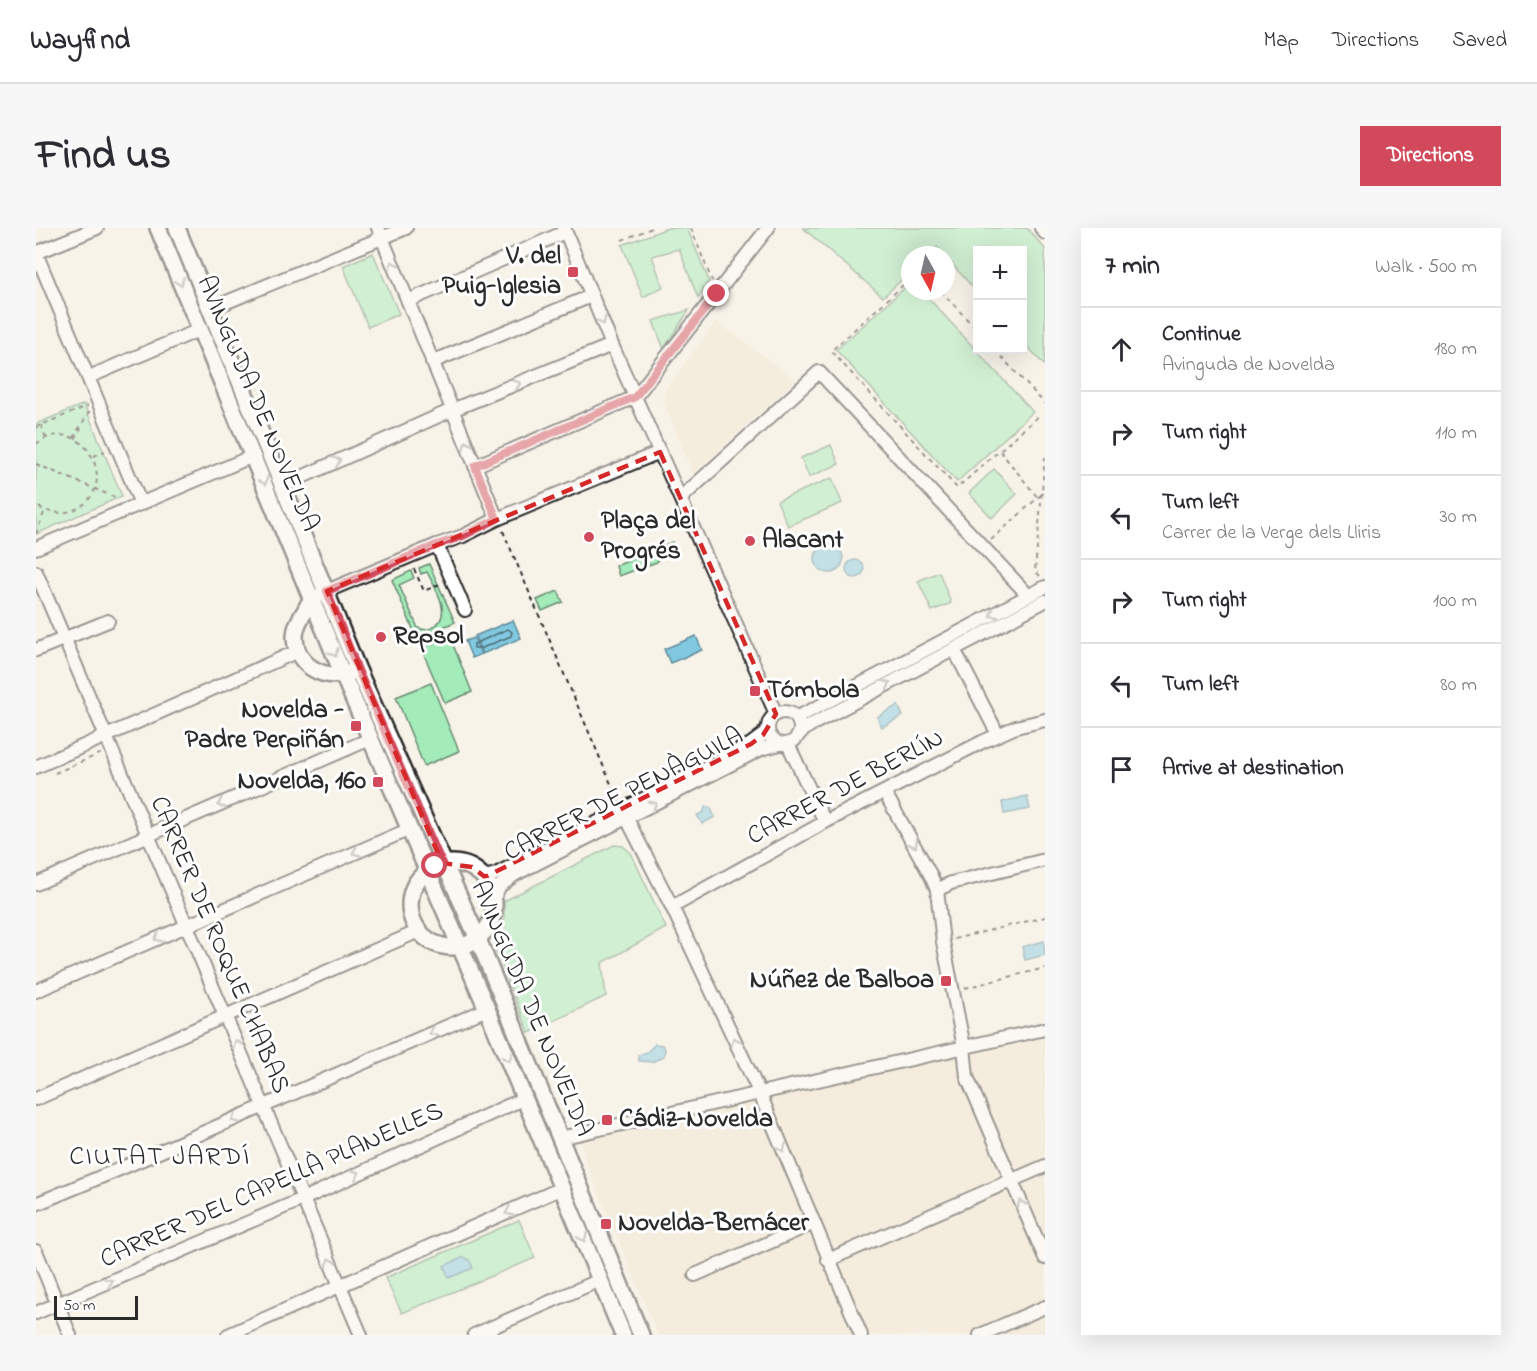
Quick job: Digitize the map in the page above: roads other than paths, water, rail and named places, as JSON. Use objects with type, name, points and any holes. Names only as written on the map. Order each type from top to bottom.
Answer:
[{"type":"main road","name":"AVINGUDA DE NOVELDA","points":[[158,228],[343,675],[525,1098],[623,1335]]},
{"type":"main road","name":"AVINGUDA DE NOVELDA","points":[[177,228],[284,484],[358,670],[442,863],[478,939],[641,1335]]},
{"type":"main road","points":[[327,591],[312,599],[297,625],[295,637],[298,651],[306,664],[315,671],[332,676],[358,670]]},
{"type":"main road","points":[[458,862],[472,867],[485,877],[495,896],[495,912],[486,931],[478,939],[460,947],[439,945],[427,939],[419,932],[411,915],[410,898],[416,882],[428,870],[442,863],[458,862]]},
{"type":"street","points":[[97,228],[36,253],[141,504]]},
{"type":"street","points":[[210,309],[380,233],[406,228]]},
{"type":"street","points":[[475,466],[635,397],[768,228]]},
{"type":"street","points":[[1041,228],[1045,232]]},
{"type":"street","points":[[408,302],[565,230],[612,345],[776,714]]},
{"type":"street","points":[[380,233],[497,519]]},
{"type":"street","points":[[432,362],[591,296]]},
{"type":"street","points":[[96,374],[192,333]]},
{"type":"street","points":[[284,484],[452,410],[612,345]]},
{"type":"street","points":[[681,498],[819,372],[1028,596]]},
{"type":"street","points":[[327,591],[660,452]]},
{"type":"street","points":[[36,548],[254,456]]},
{"type":"street","points":[[437,545],[465,610]]},
{"type":"street","name":"CARRER DE ROQUE CHABAS","points":[[36,572],[361,1335]]},
{"type":"street","points":[[796,717],[1028,596],[1043,583]]},
{"type":"street","points":[[800,733],[801,724],[796,717],[783,711],[770,719],[767,729],[774,741],[784,744],[795,741],[800,733],[809,726],[1045,601]]},
{"type":"street","points":[[36,650],[108,621]]},
{"type":"street","points":[[36,767],[298,651]]},
{"type":"street","points":[[958,657],[994,727]]},
{"type":"street","name":"CARRER DE BERLÍN","points":[[672,908],[825,822],[991,738],[1016,727],[1045,720]]},
{"type":"street","name":"CARRER DE PENÀGUILA","points":[[495,896],[500,887],[514,875],[751,744],[767,729]]},
{"type":"street","points":[[36,884],[370,739]]},
{"type":"street","points":[[784,744],[825,822]]},
{"type":"street","name":"CARRER DE PENÀGUILA","points":[[485,877],[496,874],[761,749],[784,744]]},
{"type":"street","points":[[885,793],[937,890],[967,1077],[1045,1258]]},
{"type":"street","points":[[624,814],[672,908],[760,1094],[861,1335]]},
{"type":"street","points":[[36,991],[410,829]]},
{"type":"street","points":[[937,890],[951,883],[1045,860]]},
{"type":"street","points":[[36,1099],[419,932]]},
{"type":"street","points":[[36,1204],[487,1009]]},
{"type":"street","points":[[561,1138],[1045,1029]]},
{"type":"street","name":"CARRER DEL CAPELLÀ PLANELLES","points":[[36,1313],[303,1198],[525,1098]]},
{"type":"street","points":[[828,1260],[1045,1166]]},
{"type":"street","points":[[228,1335],[562,1188]]},
{"type":"street","points":[[695,1275],[814,1223]]},
{"type":"street","points":[[36,1251],[70,1335]]},
{"type":"street","points":[[474,1335],[600,1280]]},
{"type":"street","points":[[980,1335],[1045,1307]]},
{"type":"water","points":[[829,545],[839,549],[843,559],[839,569],[829,573],[819,569],[815,559],[819,549]]},
{"type":"water","points":[[855,560],[861,563],[864,569],[861,575],[855,578],[849,575],[846,569],[849,563]]},
{"type":"water","points":[[513,620],[521,638],[482,654],[475,636]]},
{"type":"water","points":[[696,636],[702,650],[670,663],[664,649]]},
{"type":"water","points":[[474,638],[481,654],[472,658],[465,641]]},
{"type":"water","points":[[898,705],[903,716],[882,727],[877,717]]},
{"type":"water","points":[[1027,796],[1030,809],[1004,814],[1002,802]]},
{"type":"water","points":[[705,807],[710,807],[715,817],[702,824],[697,815],[704,812]]},
{"type":"water","points":[[1044,941],[1045,955],[1025,960],[1022,947]]},
{"type":"water","points":[[655,1044],[662,1045],[665,1049],[664,1056],[652,1062],[639,1061],[638,1055],[647,1052]]},
{"type":"water","points":[[464,1257],[470,1261],[473,1268],[449,1278],[444,1266]]},
{"type":"place","name":"V. del Puig-Iglesia","points":[[573,272]]},
{"type":"place","name":"Plaça del Progrés","points":[[589,537]]},
{"type":"place","name":"Alacant","points":[[750,541]]},
{"type":"place","name":"Repsol","points":[[381,637]]},
{"type":"place","name":"Tómbola","points":[[755,691]]},
{"type":"place","name":"Novelda - Padre Perpiñán","points":[[356,726]]},
{"type":"place","name":"Novelda, 160","points":[[378,782]]},
{"type":"place","name":"Núñez de Balboa","points":[[946,981]]},
{"type":"place","name":"Cádiz-Novelda","points":[[607,1120]]},
{"type":"place","name":"Novelda-Bernácer","points":[[606,1224]]},
{"type":"district","name":"CIUTAT JARDÍ","points":[[160,1157]]}]
